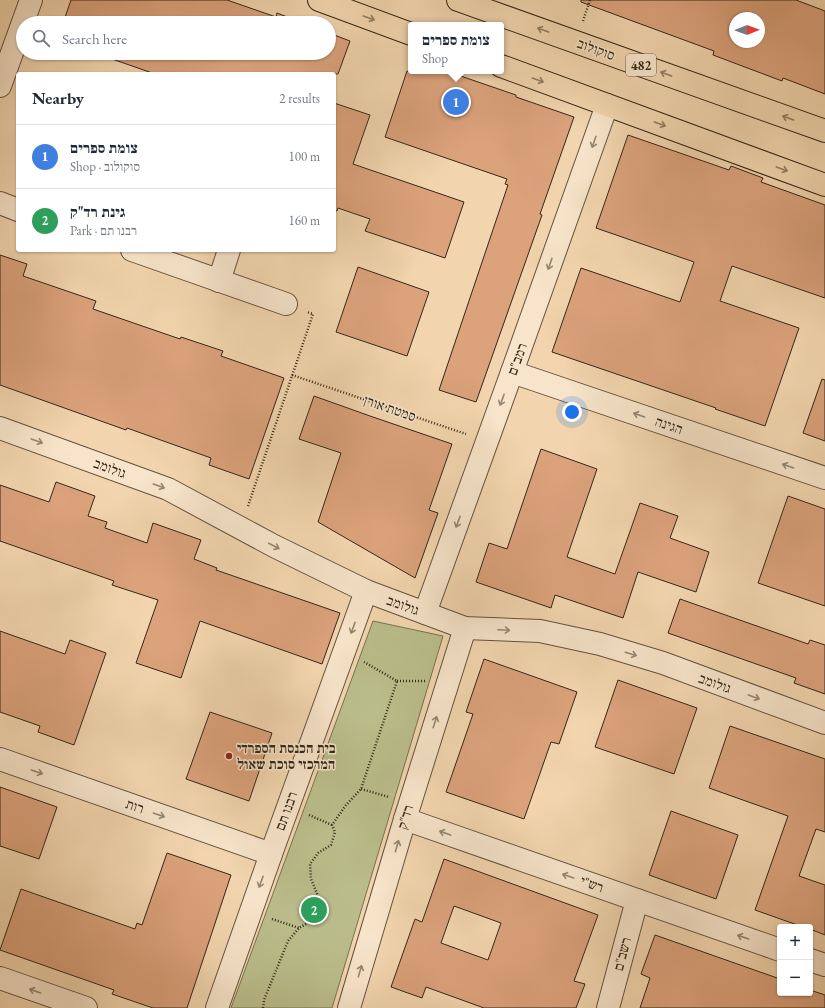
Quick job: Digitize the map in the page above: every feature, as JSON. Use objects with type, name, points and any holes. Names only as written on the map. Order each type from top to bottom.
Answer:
[{"type":"main road","points":[[319,0],[408,33]]},
{"type":"main road","name":"סוקולוב","points":[[458,0],[825,131]]},
{"type":"main road","points":[[504,67],[825,185]]},
{"type":"street","points":[[25,16],[31,0]]},
{"type":"street","points":[[0,86],[16,42]]},
{"type":"street","name":"רמב\"ם","points":[[425,612],[488,441],[606,105]]},
{"type":"street","points":[[0,203],[16,209]]},
{"type":"street","points":[[138,252],[286,304]]},
{"type":"street","points":[[220,281],[228,252]]},
{"type":"street","name":"הגינה","points":[[512,372],[825,478]]},
{"type":"street","name":"גולומב","points":[[0,428],[168,489],[274,546],[366,591],[465,628],[540,632],[600,644],[663,663],[825,723]]},
{"type":"street","name":"רבנו תם","points":[[217,1008],[250,912],[366,591]]},
{"type":"street","name":"רד\"ק","points":[[349,1008],[407,810],[465,628]]},
{"type":"street","name":"רות","points":[[0,759],[271,854]]},
{"type":"street","name":"רש\"י","points":[[407,810],[637,900],[777,949]]},
{"type":"street","name":"רשב\"ם","points":[[608,1008],[637,900]]},
{"type":"street","points":[[813,961],[825,965]]},
{"type":"street","points":[[0,978],[86,1008]]},
{"type":"path","points":[[240,528],[313,314],[286,304]]},
{"type":"path","name":"סמטת אורן","points":[[292,375],[488,441]]},
{"type":"path","points":[[263,1008],[264,1000],[288,941],[298,928],[311,921],[322,911],[311,879],[310,864],[318,853],[331,845],[335,832],[332,825],[346,804],[361,789],[398,681],[345,651]]},
{"type":"path","points":[[361,789],[407,810]]},
{"type":"path","points":[[250,912],[298,928]]},
{"type":"green space","points":[[373,621],[443,636],[332,1008],[231,1008]]},
{"type":"building","points":[[71,0],[227,0],[273,16],[65,16]]},
{"type":"building","points":[[581,0],[796,0],[825,11],[825,94],[783,78],[782,81],[713,55],[714,51],[581,2]]},
{"type":"building","points":[[277,13],[285,16],[276,16]]},
{"type":"building","points":[[336,36],[350,41],[338,74],[336,74],[336,72],[149,72],[115,60],[336,60]]},
{"type":"building","points":[[407,71],[408,74],[455,74],[574,117],[540,214],[542,215],[476,402],[439,390],[508,185],[505,184],[507,179],[385,137]]},
{"type":"building","points":[[336,104],[370,115],[353,164],[464,202],[445,258],[365,231],[370,219],[338,208],[337,211]]},
{"type":"building","points":[[628,135],[729,170],[731,166],[763,178],[761,182],[825,205],[825,298],[732,266],[720,301],[799,328],[765,426],[552,352],[581,268],[680,302],[694,262],[596,228]]},
{"type":"building","points":[[0,255],[27,264],[23,276],[96,301],[93,309],[180,339],[181,337],[223,351],[221,356],[284,378],[249,479],[209,465],[211,458],[127,428],[126,430],[0,385]]},
{"type":"building","points":[[358,267],[429,292],[407,356],[336,332]]},
{"type":"building","points":[[822,379],[825,380],[825,441],[803,433]]},
{"type":"building","points":[[314,396],[452,444],[429,510],[438,513],[415,578],[318,522],[341,453],[299,439]]},
{"type":"building","points":[[541,449],[597,469],[567,557],[615,574],[640,503],[678,516],[670,538],[709,552],[696,592],[638,572],[623,618],[555,595],[551,608],[476,582],[489,543],[507,549]]},
{"type":"building","points":[[56,482],[95,496],[88,516],[107,522],[105,528],[147,543],[153,523],[201,540],[194,559],[217,568],[216,570],[340,613],[322,664],[200,621],[181,678],[136,663],[158,600],[112,585],[114,581],[0,541],[0,485],[49,502]]},
{"type":"building","points":[[788,496],[825,509],[825,606],[758,583]]},
{"type":"building","points":[[680,599],[808,644],[810,640],[825,645],[825,694],[794,683],[796,678],[668,633]]},
{"type":"building","points":[[0,631],[65,654],[70,640],[106,653],[74,745],[38,732],[40,726],[0,712]]},
{"type":"building","points":[[484,659],[577,692],[559,744],[551,742],[524,819],[446,792],[473,714],[466,712]]},
{"type":"building","points":[[618,680],[697,708],[674,774],[595,747]]},
{"type":"building","name":"בית הכנסת הספרדי המרכזי סוכת שאול","points":[[210,712],[272,733],[249,801],[186,779]]},
{"type":"building","points":[[730,726],[825,759],[825,832],[816,829],[799,876],[825,885],[825,935],[813,930],[813,924],[795,924],[755,910],[788,816],[709,788]]},
{"type":"building","points":[[0,787],[57,807],[39,859],[0,846]]},
{"type":"building","points":[[671,811],[738,835],[716,899],[649,875]]},
{"type":"building","points":[[167,853],[231,875],[187,1008],[153,1008],[112,994],[114,990],[0,950],[21,889],[135,929],[137,923],[142,925]]},
{"type":"building","points":[[444,859],[598,915],[574,981],[585,984],[576,1008],[484,1008],[426,987],[422,998],[391,987],[415,919],[422,922]],"holes":[[[454,906],[501,923],[488,960],[441,943]]]},
{"type":"building","points":[[655,935],[777,978],[777,996],[813,996],[813,991],[825,995],[825,1008],[640,1008],[650,978],[641,974]]},
{"type":"place","name":"צומת ספרים","points":[[456,102]]},
{"type":"place","name":"בית הכנסת הספרדי המרכזי סוכת שאול","points":[[229,756]]},
{"type":"place","name":"גינת רד\"ק","points":[[314,910]]}]
